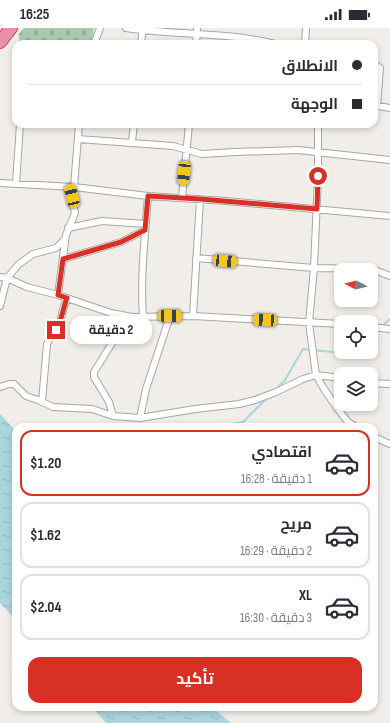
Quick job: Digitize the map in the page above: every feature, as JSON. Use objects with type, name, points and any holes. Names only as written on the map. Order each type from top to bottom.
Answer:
[{"type":"highway","points":[[0,42],[11,28]]},
{"type":"street","points":[[96,40],[100,28]]},
{"type":"street","points":[[126,28],[197,31],[248,40]]},
{"type":"street","points":[[305,40],[306,28]]},
{"type":"street","points":[[142,40],[143,29]]},
{"type":"street","points":[[378,67],[380,68],[378,87]]},
{"type":"street","points":[[378,106],[390,108]]},
{"type":"street","points":[[16,184],[20,128]]},
{"type":"street","points":[[58,295],[65,239],[75,213],[71,187],[79,128]]},
{"type":"street","points":[[132,142],[134,128]]},
{"type":"street","points":[[182,198],[189,128]]},
{"type":"street","points":[[318,128],[317,209],[309,323],[316,375],[337,408],[350,423]]},
{"type":"street","points":[[78,139],[173,146],[202,154],[298,150],[390,160]]},
{"type":"street","points":[[0,183],[71,187],[148,196],[200,199],[390,216]]},
{"type":"street","points":[[143,317],[142,298],[148,196]]},
{"type":"street","points":[[193,316],[200,199]]},
{"type":"street","points":[[68,228],[102,221],[146,227]]},
{"type":"street","points":[[63,259],[121,242],[146,227]]},
{"type":"street","points":[[0,306],[7,278],[19,264],[33,254],[56,248],[65,239]]},
{"type":"street","points":[[196,258],[314,268],[372,270],[390,276]]},
{"type":"street","points":[[0,277],[7,278],[28,287],[58,295],[111,313],[132,316],[193,316],[334,324]]},
{"type":"street","points":[[42,402],[47,344],[52,334],[59,327],[67,298]]},
{"type":"street","points":[[113,416],[106,397],[94,377],[94,372],[114,340],[132,316]]},
{"type":"street","points":[[140,418],[146,388],[170,316]]},
{"type":"street","points":[[378,328],[390,329]]},
{"type":"street","points":[[0,387],[14,384],[26,396],[53,407],[92,409],[113,416],[140,418],[195,409],[239,404],[256,400],[303,379],[316,375],[334,377]]},
{"type":"street","points":[[378,383],[390,384]]},
{"type":"street","points":[[378,439],[390,444]]},
{"type":"green space","points":[[24,28],[94,28],[92,40],[19,40],[19,34]]},
{"type":"water","points":[[0,414],[12,427],[12,616],[0,603]]},
{"type":"water","points":[[96,711],[217,711],[231,723],[106,723]]},
{"type":"waterway","points":[[382,326],[390,319]]},
{"type":"waterway","points":[[274,391],[285,380],[303,349],[334,352]]},
{"type":"waterway","points":[[237,423],[243,422],[267,398]]},
{"type":"route","points":[[56,330],[60,325],[61,316],[67,298],[58,295],[63,259],[121,242],[145,230],[148,196],[317,209],[318,176]]}]
